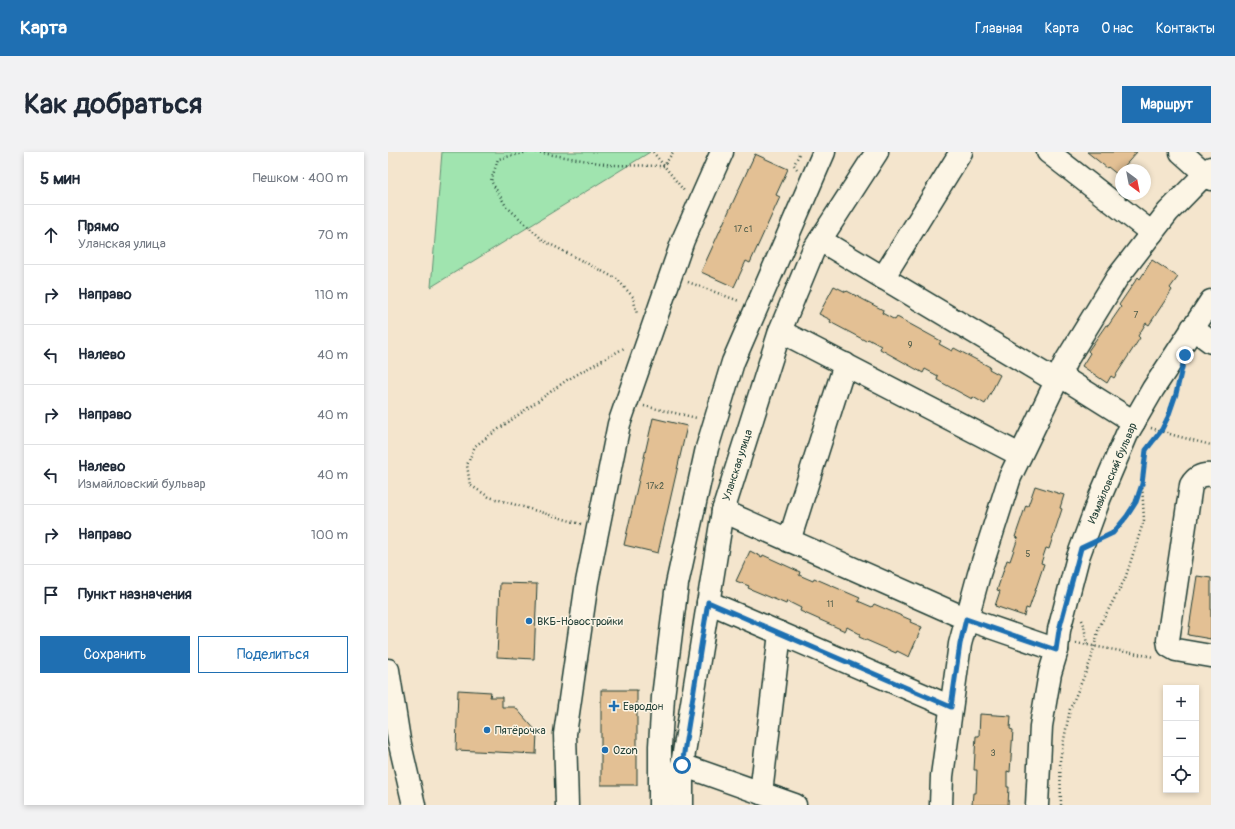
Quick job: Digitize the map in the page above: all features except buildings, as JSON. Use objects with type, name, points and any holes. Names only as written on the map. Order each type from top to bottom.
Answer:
[{"type":"street","points":[[566,805],[566,734],[587,582],[619,424],[683,240],[722,152]]},
{"type":"street","points":[[660,805],[660,746],[663,697],[677,584],[707,448],[733,362],[824,152]]},
{"type":"street","name":"Уланская улица","points":[[682,805],[682,765],[723,512],[780,331],[813,251],[877,152]]},
{"type":"street","points":[[883,278],[961,152]]},
{"type":"street","points":[[1048,152],[1152,233]]},
{"type":"street","points":[[941,805],[942,776],[960,644],[966,619],[1010,477],[1066,361],[1117,278],[1168,212],[1209,173],[1181,152]]},
{"type":"street","points":[[820,240],[883,278],[1134,422]]},
{"type":"street","name":"Измайловский бульвар","points":[[1037,805],[1041,726],[1050,673],[1059,630],[1081,548],[1100,497],[1127,434],[1153,389],[1211,301]]},
{"type":"street","points":[[1192,328],[1211,342]]},
{"type":"street","points":[[780,331],[1020,455]]},
{"type":"street","points":[[789,541],[845,364]]},
{"type":"street","points":[[1211,475],[1205,474],[1196,478],[1191,485],[1168,640],[1169,646],[1176,650],[1211,656]]},
{"type":"street","points":[[723,512],[966,619],[1057,645]]},
{"type":"street","points":[[708,602],[951,707]]},
{"type":"street","points":[[761,793],[780,633]]},
{"type":"street","points":[[388,670],[399,740],[414,805]]},
{"type":"street","points":[[682,765],[795,805]]},
{"type":"path","points":[[528,152],[498,160],[492,181],[506,206],[544,241],[617,279],[633,298],[638,316]]},
{"type":"path","points":[[536,152],[611,165],[664,166]]},
{"type":"path","points":[[653,152],[697,208]]},
{"type":"path","points":[[664,166],[673,152]]},
{"type":"path","points":[[683,280],[756,308]]},
{"type":"path","points":[[597,529],[489,497],[470,485],[467,465],[475,446],[567,380],[629,345]]},
{"type":"path","points":[[1061,805],[1060,760],[1070,709],[1091,660],[1099,627],[1125,579],[1144,520],[1142,484],[1146,450],[1161,431],[1168,417],[1178,386]]},
{"type":"path","points":[[639,405],[715,422]]},
{"type":"path","points":[[1134,422],[1211,445]]},
{"type":"path","points":[[1081,548],[1113,533],[1136,502],[1142,484]]},
{"type":"path","points":[[1057,645],[1094,646],[1157,657]]},
{"type":"green space","points":[[442,152],[650,152],[431,287]]},
{"type":"place","name":"ВКБ-Новостройки","points":[[529,621]]},
{"type":"place","name":"Евродон","points":[[614,706]]},
{"type":"place","name":"Пятёрочка","points":[[487,730]]},
{"type":"place","name":"Ozon","points":[[605,750]]},
{"type":"route","points":[[682,765],[708,602],[951,707],[960,644],[966,619],[1056,650],[1059,630],[1081,548],[1113,533],[1136,502],[1142,484],[1146,450],[1161,431],[1168,417],[1176,394],[1185,355]]}]
